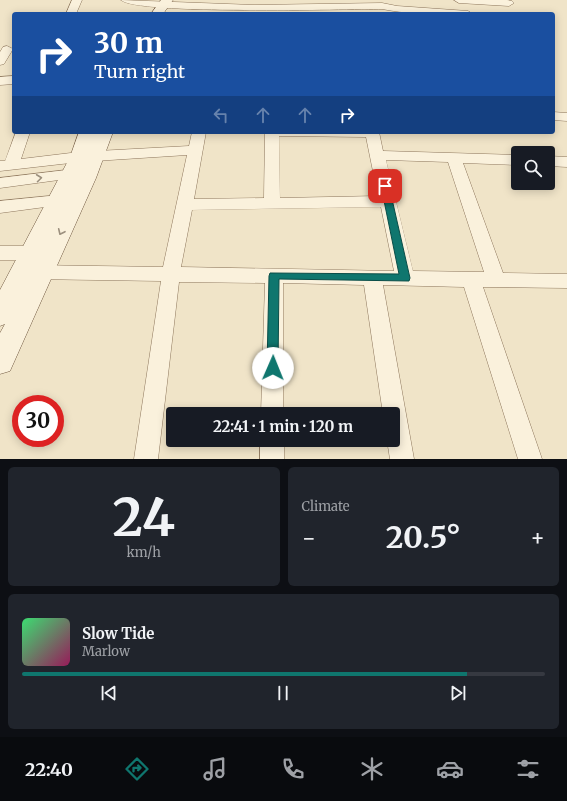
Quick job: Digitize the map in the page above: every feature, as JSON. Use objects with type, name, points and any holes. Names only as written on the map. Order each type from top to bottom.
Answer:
[{"type":"main road","points":[[83,165],[88,134]]},
{"type":"main road","points":[[0,315],[31,266],[83,165],[103,134]]},
{"type":"main road","points":[[0,362],[31,266]]},
{"type":"street","points":[[72,12],[77,0]]},
{"type":"street","points":[[126,0],[156,6],[223,10],[274,10],[382,6],[397,12]]},
{"type":"street","points":[[458,0],[509,3]]},
{"type":"street","points":[[0,62],[7,49]]},
{"type":"street","points":[[0,81],[12,80]]},
{"type":"street","points":[[555,116],[567,116]]},
{"type":"street","points":[[22,134],[5,166],[83,165]]},
{"type":"street","points":[[146,459],[171,274],[198,134]]},
{"type":"street","points":[[272,134],[272,203]]},
{"type":"street","points":[[373,134],[405,278]]},
{"type":"street","points":[[0,183],[83,165],[195,150]]},
{"type":"street","points":[[378,155],[511,160]]},
{"type":"street","points":[[454,158],[496,280]]},
{"type":"street","points":[[555,161],[567,162]]},
{"type":"street","points":[[0,207],[66,199]]},
{"type":"street","points":[[184,205],[388,201]]},
{"type":"street","points":[[0,253],[31,266],[171,274],[567,281]]},
{"type":"street","points":[[272,407],[274,276]]},
{"type":"street","points":[[372,277],[402,459]]},
{"type":"street","points":[[471,279],[530,459]]},
{"type":"street","points":[[272,447],[272,459]]},
{"type":"route","points":[[273,368],[274,276],[405,278],[385,186]]}]
